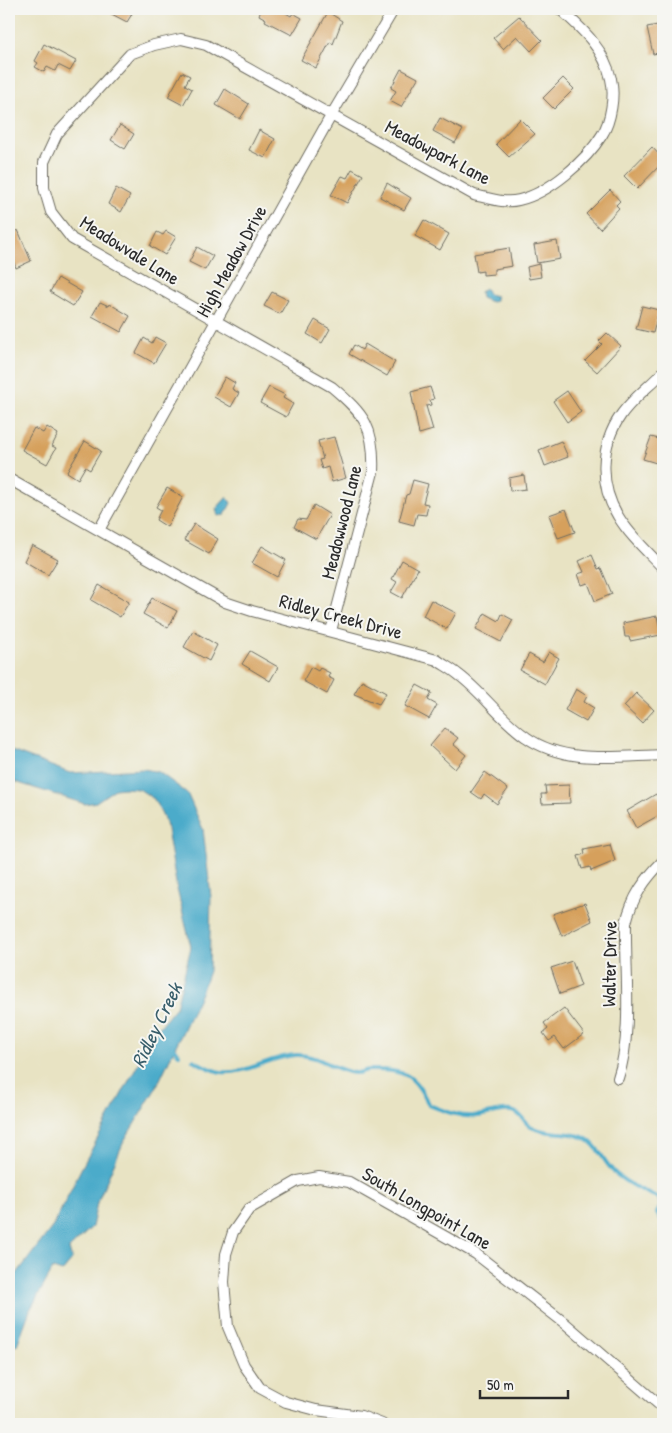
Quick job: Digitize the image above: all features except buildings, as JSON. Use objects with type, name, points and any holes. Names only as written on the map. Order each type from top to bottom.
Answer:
[{"type":"street","name":"High Meadow Drive","points":[[99,530],[332,114],[394,9]]},
{"type":"street","name":"Meadowpark Lane","points":[[332,114],[474,195],[498,201],[518,200],[542,192],[574,167],[601,136],[611,110],[611,80],[603,54],[589,37],[560,9]]},
{"type":"street","name":"Meadowvale Lane","points":[[216,323],[72,239],[51,212],[44,188],[44,162],[57,134],[130,54],[154,45],[181,39],[206,44],[332,114]]},
{"type":"street","name":"Meadowwood Lane","points":[[216,323],[332,387],[357,408],[369,429],[374,455],[373,472],[331,631]]},
{"type":"street","points":[[663,372],[621,415],[609,438],[604,462],[606,489],[618,516],[663,568]]},
{"type":"street","name":"Ridley Creek Drive","points":[[9,479],[225,602],[252,611],[437,660],[460,675],[526,738],[558,753],[585,756],[663,755]]},
{"type":"street","name":"Walter Drive","points":[[618,1078],[624,1060],[626,1040],[626,923],[630,906],[637,891],[663,861]]},
{"type":"street","name":"South Longpoint Lane","points":[[382,1424],[361,1416],[316,1410],[286,1402],[260,1388],[244,1365],[228,1327],[224,1282],[226,1254],[233,1232],[249,1209],[298,1181],[319,1177],[349,1182],[476,1254],[566,1324],[663,1408]]},
{"type":"water","points":[[485,288],[488,294],[496,296],[496,301],[491,302],[481,298],[480,292]]},
{"type":"water","points":[[227,497],[231,503],[225,515],[218,516],[216,509]]},
{"type":"water","points":[[9,750],[70,773],[144,769],[159,772],[187,793],[203,829],[211,897],[209,971],[201,993],[156,1088],[124,1141],[97,1203],[92,1227],[69,1249],[72,1260],[62,1272],[53,1269],[30,1310],[17,1345],[9,1349],[9,1284],[53,1226],[81,1169],[154,1034],[176,1007],[191,947],[177,889],[166,823],[154,799],[139,789],[124,788],[115,789],[96,802],[85,804],[9,780]]},
{"type":"waterway","points":[[172,1047],[179,1054]]},
{"type":"waterway","points":[[193,1060],[214,1070],[230,1072],[240,1071],[277,1058],[304,1055],[354,1073],[369,1070],[400,1072],[413,1080],[429,1105],[441,1110],[471,1116],[511,1111],[518,1114],[531,1127],[549,1132],[580,1136],[586,1139],[596,1147],[616,1174],[626,1182],[659,1198],[661,1206],[657,1213],[663,1222]]},
{"type":"water label","name":"Ridley Creek","points":[[156,1025]]}]
